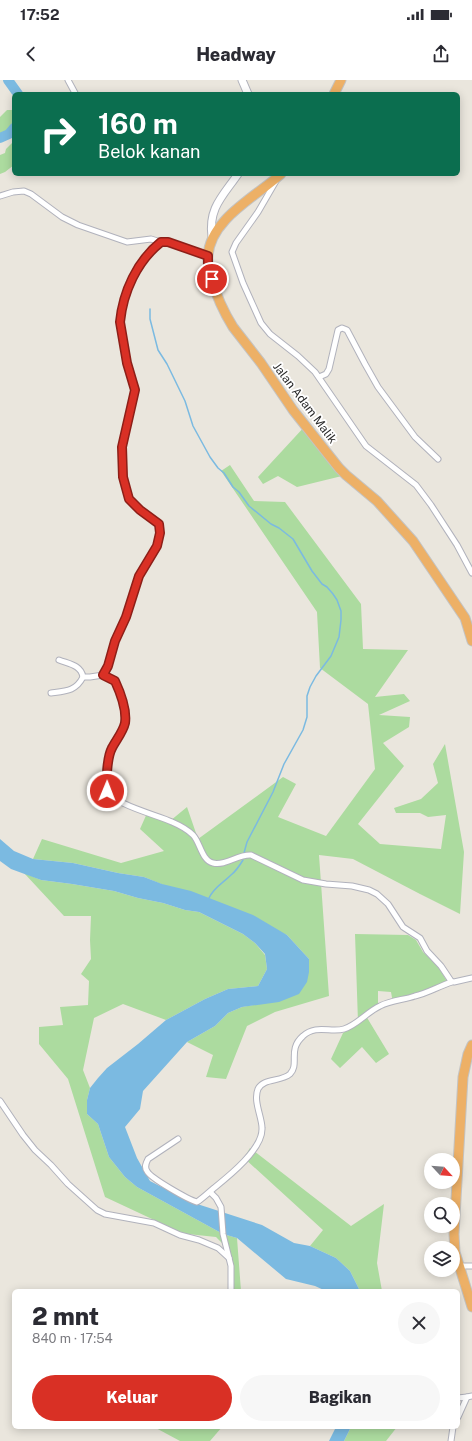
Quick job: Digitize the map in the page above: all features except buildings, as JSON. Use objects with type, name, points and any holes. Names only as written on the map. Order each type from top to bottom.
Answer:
[{"type":"highway","points":[[335,92],[341,80]]},
{"type":"highway","name":"Jalan Adam Malik","points":[[279,176],[230,215],[216,230],[212,237],[208,263],[217,296],[233,327],[261,363],[293,410],[346,475],[377,500],[413,541],[465,618],[472,641]]},
{"type":"highway","points":[[472,1045],[468,1054],[464,1077],[454,1219],[455,1252],[461,1266],[472,1307]]},
{"type":"street","points":[[68,80],[75,92]]},
{"type":"street","points":[[242,80],[247,92]]},
{"type":"street","points":[[212,237],[211,221],[215,206],[236,176]]},
{"type":"street","points":[[279,176],[258,212],[236,243],[232,252],[243,283],[261,323],[270,334],[298,356],[319,377],[366,446],[416,485],[457,545],[472,573]]},
{"type":"street","points":[[0,196],[13,192],[24,191],[31,194],[62,217],[78,225],[127,242],[151,239],[161,242],[168,242],[208,256]]},
{"type":"street","points":[[103,675],[108,666],[115,641],[126,617],[139,576],[160,539],[159,524],[140,510],[129,499],[123,477],[122,447],[135,390],[127,363],[120,322],[128,288],[136,271],[144,258],[161,242]]},
{"type":"street","points":[[319,377],[326,374],[329,369],[338,330],[342,328],[347,330],[378,387],[414,437],[438,459]]},
{"type":"street","points":[[51,693],[76,687],[83,677],[82,671],[77,667],[59,660]]},
{"type":"street","points":[[83,677],[90,678],[103,675],[115,681],[122,697],[125,716],[122,730],[110,754],[107,791],[112,797],[169,820],[189,831],[196,838],[207,860],[214,864],[251,855],[303,880],[352,886],[369,890],[377,894],[388,904],[404,927],[420,938],[427,951],[441,966],[452,982]]},
{"type":"street","points":[[178,1139],[148,1159],[146,1163],[147,1172],[153,1178],[197,1202],[236,1171],[256,1145],[262,1131],[257,1097],[258,1090],[261,1085],[285,1078],[292,1071],[294,1067],[295,1048],[298,1041],[305,1034],[313,1030],[340,1030],[346,1028],[381,1005],[422,994],[452,982],[472,978]]},
{"type":"street","points":[[0,1101],[35,1150],[68,1184],[97,1210],[105,1214],[154,1223],[180,1235],[199,1240],[218,1248],[229,1258]]},
{"type":"street","points":[[210,1192],[216,1198],[221,1207],[223,1234],[232,1275],[231,1289]]},
{"type":"street","points":[[461,1266],[472,1266]]},
{"type":"street","points":[[460,1413],[469,1397]]},
{"type":"street","points":[[451,1441],[453,1429]]},
{"type":"green space","points":[[7,110],[12,110],[11,128],[0,142],[0,117]]},
{"type":"green space","points":[[12,143],[12,167],[0,174],[0,155],[5,153],[6,149]]},
{"type":"green space","points":[[306,425],[346,475],[297,487],[278,476],[263,484],[258,477]]},
{"type":"green space","points":[[230,465],[254,501],[285,502],[361,604],[363,649],[408,650],[375,697],[404,694],[410,701],[379,715],[410,717],[409,727],[383,743],[404,766],[358,824],[380,844],[441,849],[446,815],[428,817],[420,813],[396,813],[394,808],[421,799],[438,783],[433,764],[445,744],[464,852],[460,914],[353,859],[319,855],[329,996],[275,1012],[247,1026],[226,1079],[206,1077],[213,1055],[187,1042],[215,1026],[228,1013],[242,1007],[259,1004],[309,959],[287,935],[144,877],[73,863],[33,859],[42,839],[121,863],[164,851],[140,829],[148,811],[170,821],[187,807],[198,839],[283,777],[296,784],[278,817],[326,836],[375,769],[368,704],[320,668],[317,612],[221,471]]},
{"type":"green space","points":[[24,873],[41,880],[114,891],[185,910],[199,912],[243,934],[255,943],[265,955],[267,969],[258,986],[228,989],[205,999],[166,1020],[123,1004],[94,1018],[83,1070],[90,1088],[87,1100],[87,1114],[98,1124],[109,1157],[125,1177],[137,1187],[223,1234],[237,1238],[241,1289],[232,1289],[234,1280],[229,1250],[216,1237],[178,1233],[167,1226],[105,1197],[68,1079],[39,1044],[39,1027],[63,1025],[60,1007],[88,1005],[89,981],[81,974],[91,959],[91,916],[64,916]]},
{"type":"green space","points":[[355,934],[408,935],[416,940],[423,952],[438,966],[449,985],[393,1003],[391,992],[378,991],[378,1007],[366,1016],[389,1054],[376,1063],[362,1047],[340,1068],[331,1059],[343,1033],[358,1022]]},
{"type":"green space","points":[[250,1148],[351,1226],[384,1204],[377,1263],[382,1289],[359,1289],[350,1271],[336,1258],[310,1246],[323,1230],[244,1158]]},
{"type":"green space","points":[[158,1429],[220,1429],[210,1441],[180,1441]]},
{"type":"green space","points":[[350,1429],[395,1429],[386,1441],[344,1441]]},
{"type":"water","points":[[0,839],[14,851],[33,859],[73,863],[144,877],[162,884],[191,891],[253,915],[287,935],[309,959],[307,982],[299,994],[279,1002],[242,1007],[228,1013],[215,1026],[187,1042],[143,1091],[140,1109],[125,1127],[137,1158],[150,1181],[191,1202],[262,1225],[294,1243],[310,1246],[336,1258],[350,1271],[359,1289],[322,1289],[286,1279],[237,1238],[223,1234],[137,1187],[125,1177],[109,1157],[98,1124],[87,1114],[87,1100],[90,1088],[107,1068],[166,1020],[205,999],[228,989],[258,986],[267,969],[265,954],[255,943],[243,934],[199,912],[185,910],[114,891],[41,880],[11,869],[0,861]]},
{"type":"water","points":[[335,1429],[350,1429],[344,1441],[329,1441]]},
{"type":"waterway","points":[[8,80],[17,92]]},
{"type":"waterway","points":[[0,138],[9,134],[12,130]]},
{"type":"waterway","points":[[150,309],[150,319],[158,350],[167,364],[185,401],[193,426],[210,457],[249,506],[271,524],[279,528],[293,539],[312,571],[322,584],[333,594],[341,611],[339,637],[331,656],[316,676],[307,696],[307,717],[303,730],[284,764],[273,792],[247,842],[244,853]]},
{"type":"waterway","points":[[209,898],[216,888],[235,872],[243,860]]},
{"type":"route","points":[[107,791],[111,749],[124,726],[125,716],[122,697],[115,681],[108,676],[103,675],[108,666],[115,641],[129,609],[139,576],[160,539],[159,524],[140,510],[129,499],[123,477],[121,461],[122,447],[135,390],[127,363],[120,322],[124,301],[128,288],[141,262],[161,242],[168,242],[208,256],[212,279]]}]
